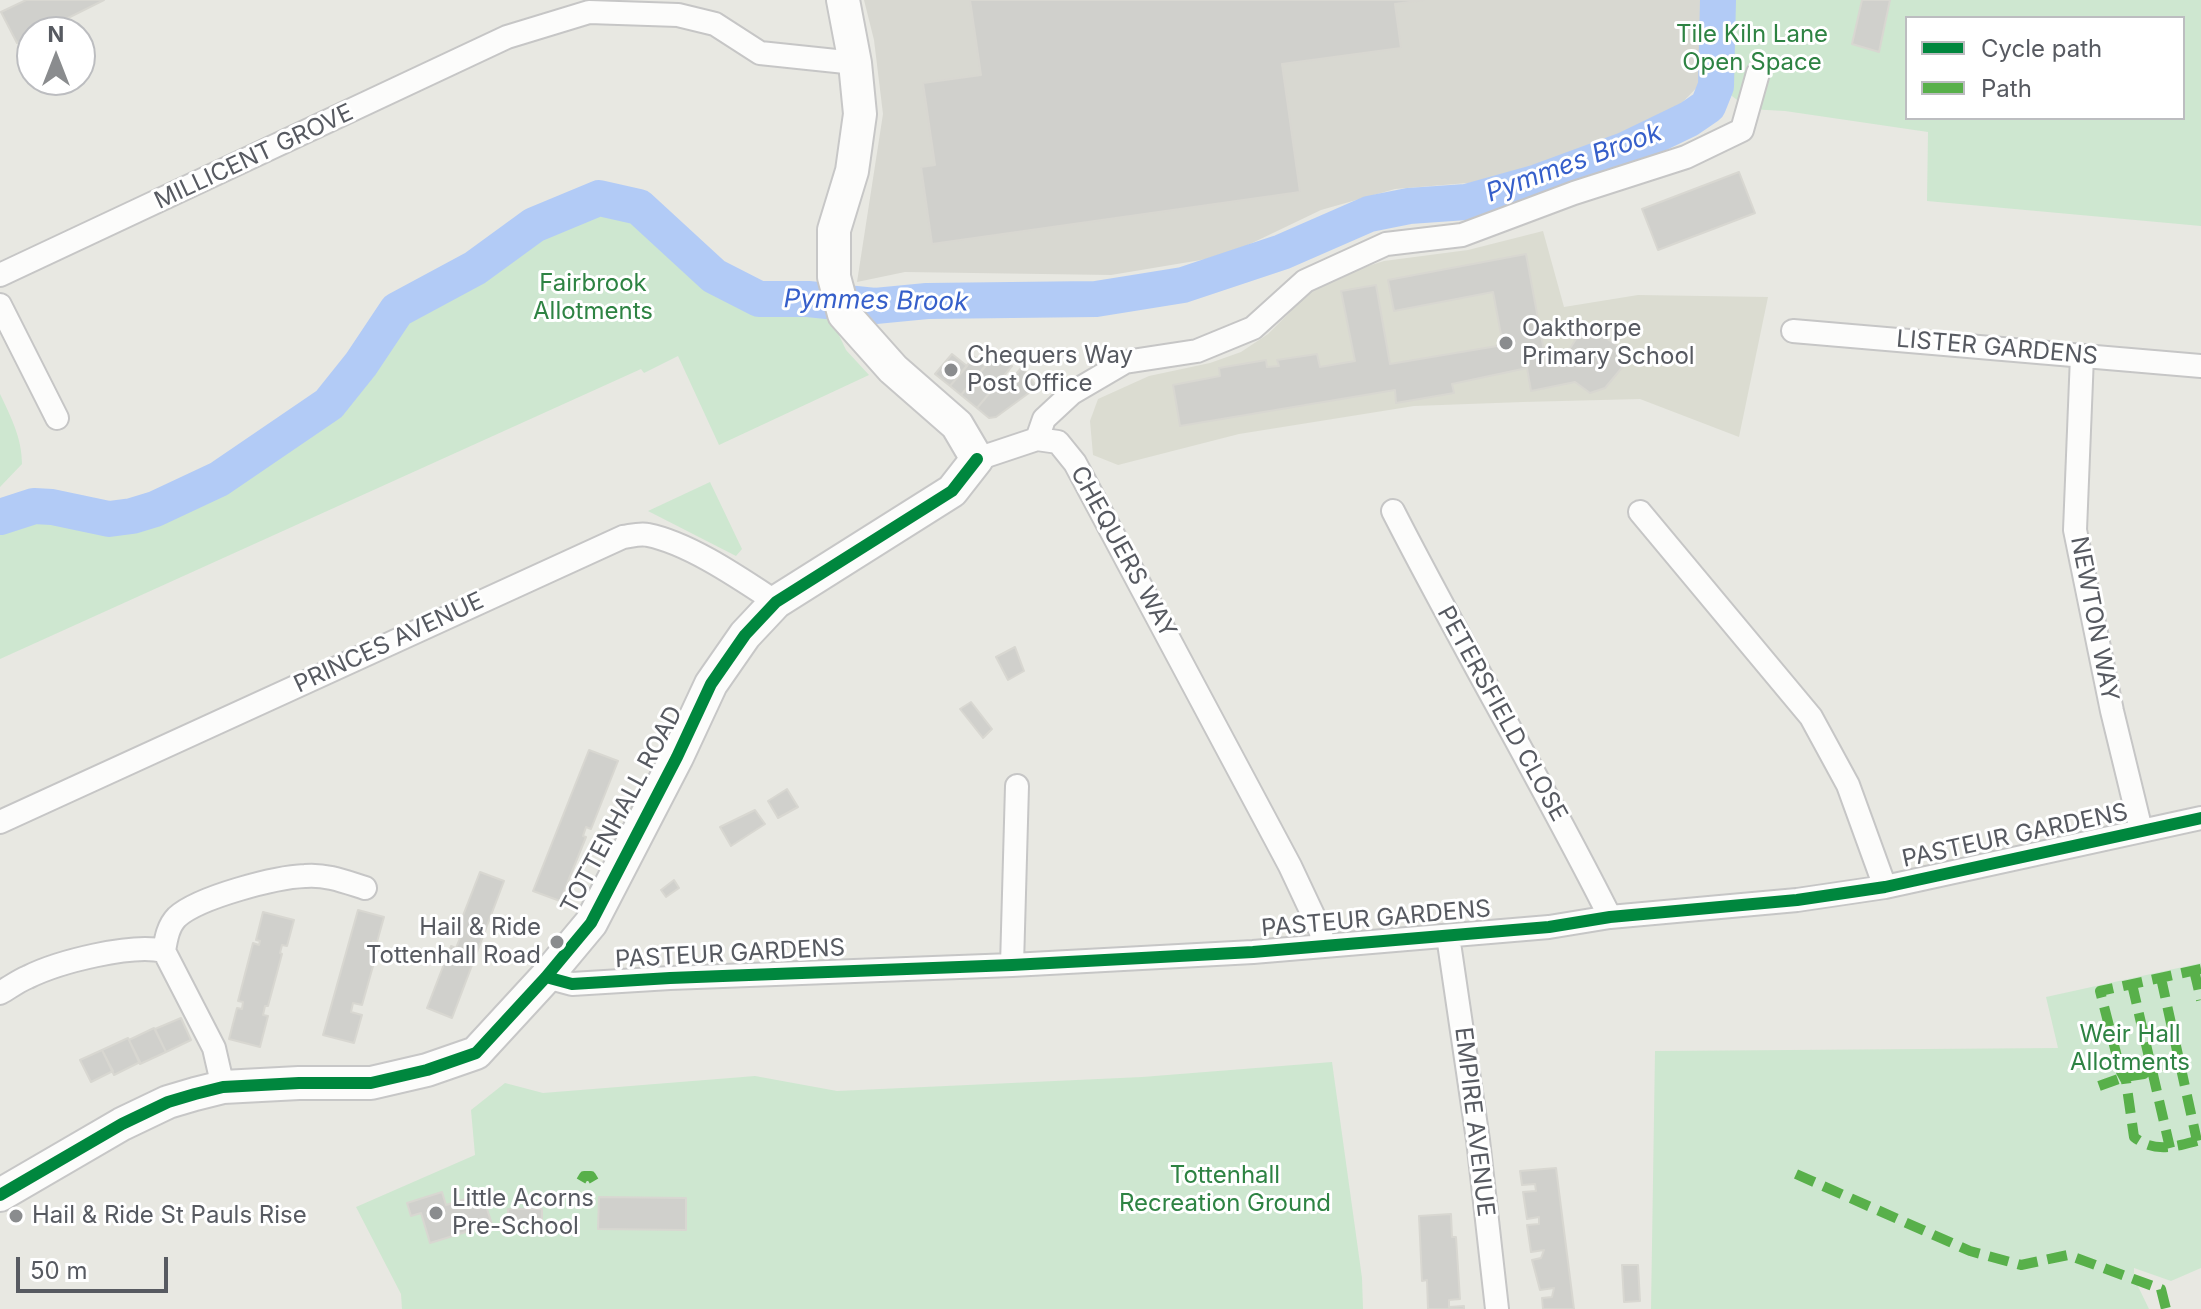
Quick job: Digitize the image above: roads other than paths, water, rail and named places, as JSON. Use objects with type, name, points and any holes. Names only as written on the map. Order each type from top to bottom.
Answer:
[{"type":"street","points":[[843,0],[855,63],[860,114],[852,171],[834,230],[834,277],[844,314],[893,369],[957,425],[977,459],[1037,439],[1044,419],[1072,393],[1125,362],[1197,351],[1253,328],[1305,281],[1386,244],[1462,235],[1574,193],[1686,157],[1742,130],[1758,73]]},
{"type":"street","name":"MILLICENT GROVE","points":[[0,275],[507,37],[589,12],[678,15],[715,24],[760,53],[855,63]]},
{"type":"street","points":[[0,305],[57,418]]},
{"type":"street","name":"LISTER GARDENS","points":[[1793,331],[2201,366]]},
{"type":"street","name":"NEWTON WAY","points":[[2082,356],[2075,530],[2112,711],[2141,830]]},
{"type":"street","name":"CHEQUERS WAY","points":[[1037,439],[1058,442],[1075,463],[1290,866],[1321,932],[1322,946]]},
{"type":"street","name":"TOTTENHALL ROAD","points":[[0,1195],[122,1124],[168,1102],[223,1087],[371,1083],[427,1070],[476,1053],[591,923],[711,684],[745,635],[776,602],[952,491],[977,459]]},
{"type":"street","name":"PETERSFIELD CLOSE","points":[[1393,511],[1610,917]]},
{"type":"street","points":[[1640,512],[1811,717],[1848,785],[1885,887]]},
{"type":"street","name":"PRINCES AVENUE","points":[[0,822],[623,537],[644,534],[669,541],[742,579],[776,602]]},
{"type":"street","points":[[1012,965],[1017,786]]},
{"type":"street","name":"PASTEUR GARDENS","points":[[546,977],[572,984],[1012,965],[1322,946],[1549,927],[1610,917],[1797,900],[1885,887],[2201,818]]},
{"type":"street","points":[[223,1087],[214,1048],[166,941],[177,917],[243,887],[306,876],[331,878],[365,888]]},
{"type":"street","name":"EMPIRE AVENUE","points":[[1448,936],[1475,1113],[1497,1309]]},
{"type":"street","points":[[0,993],[29,976],[73,961],[166,941]]},
{"type":"waterway","name":"Pymmes Brook","points":[[0,517],[34,506],[109,519],[132,516],[155,509],[219,479],[329,404],[361,364],[397,310],[475,268],[534,225],[599,198],[639,207],[714,276],[759,299],[808,299],[875,306],[927,301],[1096,299],[1183,285],[1282,252],[1369,214],[1409,206],[1466,202],[1538,182],[1625,150],[1689,119],[1708,106],[1716,86],[1718,0]]},
{"type":"place","name":"Oakthorpe Primary School","points":[[1506,343]]},
{"type":"place","name":"Chequers Way Post Office","points":[[951,370]]},
{"type":"place","name":"Hail & Ride Tottenhall Road","points":[[557,942]]},
{"type":"place","name":"Little Acorns Pre-School","points":[[436,1213]]},
{"type":"place","name":"Hail & Ride St Pauls Rise","points":[[16,1216]]},
{"type":"park label","name":"Tile Kiln Lane Open Space","points":[[1752,49]]},
{"type":"park label","name":"Fairbrook Allotments","points":[[593,298]]},
{"type":"park label","name":"Weir Hall Allotments","points":[[2130,1049]]},
{"type":"park label","name":"Tottenhall Recreation Ground","points":[[1225,1190]]}]
